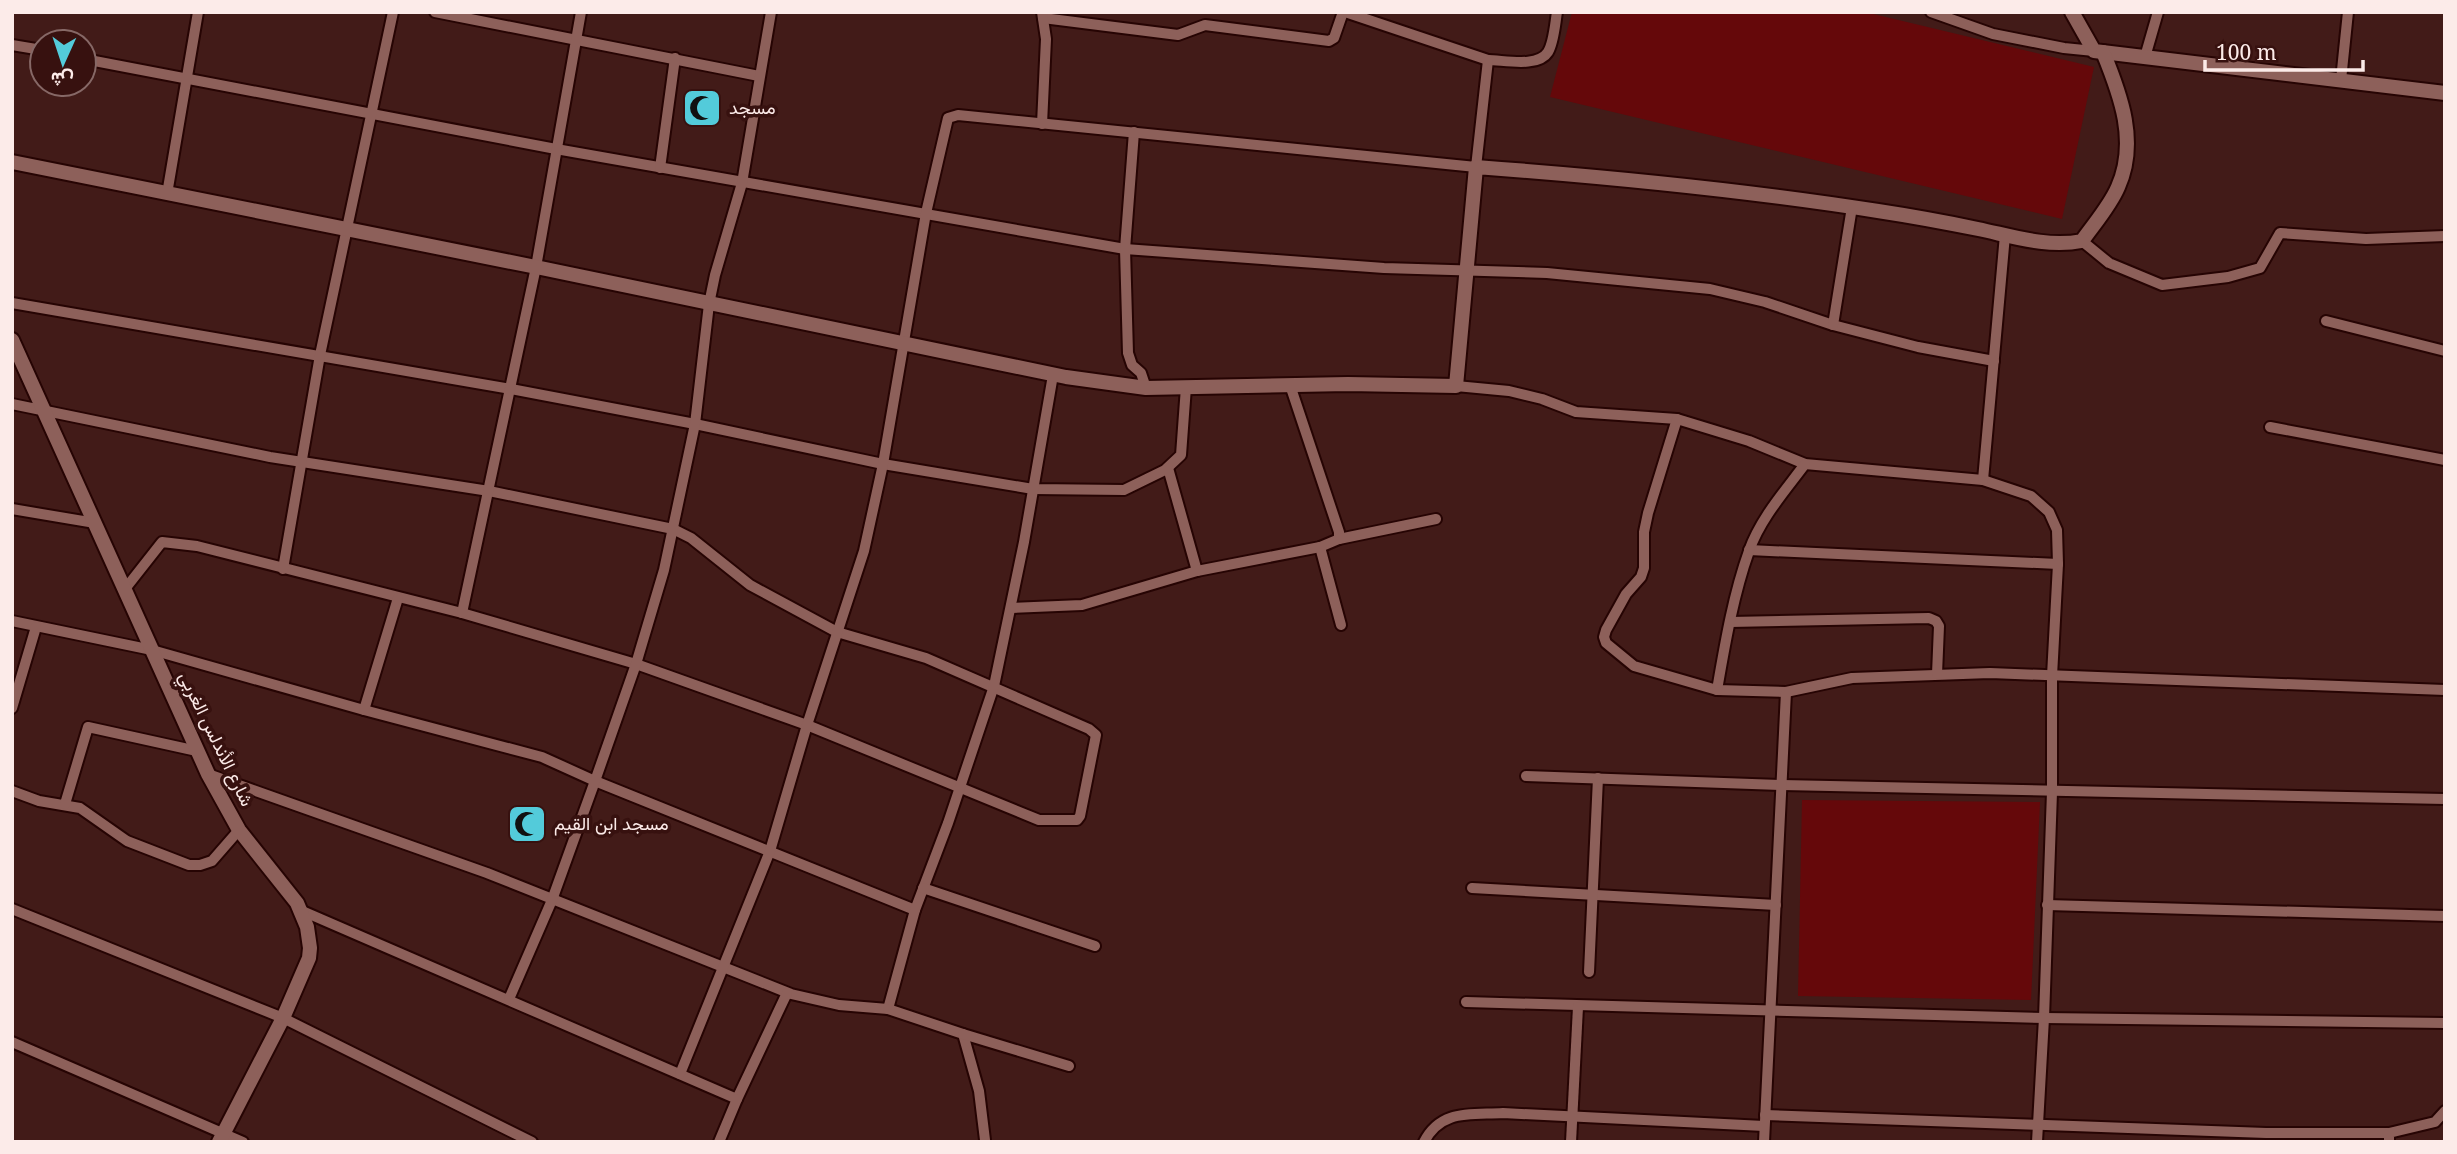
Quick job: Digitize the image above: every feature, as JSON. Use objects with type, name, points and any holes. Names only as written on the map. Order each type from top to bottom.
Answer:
[{"type":"street","points":[[167,194],[198,12]]},
{"type":"street","points":[[283,569],[320,355],[393,12]]},
{"type":"street","points":[[435,12],[759,76]]},
{"type":"street","points":[[462,613],[536,267],[581,12]]},
{"type":"street","points":[[509,999],[551,900],[595,781],[636,664],[664,570],[695,424],[709,303],[742,183],[771,12]]},
{"type":"street","points":[[1042,124],[1046,39],[1043,15],[1178,35],[1205,25],[1329,41],[1334,38],[1344,12],[1488,60],[1531,62],[1548,51],[1557,12]]},
{"type":"street","points":[[1931,12],[1993,34],[2064,48],[2445,93]]},
{"type":"street","points":[[680,1074],[770,851],[807,725],[864,551],[883,464],[926,213],[948,118],[958,115],[1700,189],[1852,207],[1924,218],[2039,242],[2067,244],[2082,241],[2118,189],[2127,159],[2127,126],[2113,77],[2073,12]]},
{"type":"street","points":[[2145,57],[2158,12]]},
{"type":"street","points":[[2341,80],[2348,12]]},
{"type":"street","points":[[660,167],[675,58]]},
{"type":"street","points":[[1456,386],[1465,272],[1488,60]]},
{"type":"street","points":[[98,62],[742,183],[1125,249],[1465,272],[1547,273],[1710,289],[1765,302],[1833,325],[1918,347],[1994,361]]},
{"type":"street","points":[[1133,132],[1125,249],[1128,353],[1132,365],[1141,373],[1146,388]]},
{"type":"street","points":[[12,162],[1053,374],[1146,388],[1456,386],[1509,391],[1542,399],[1576,412],[1677,419],[1749,441],[1805,464],[1983,480],[2031,496],[2049,512],[2057,530],[2058,564],[2052,676],[2052,792],[2044,1018],[2037,1142]]},
{"type":"street","points":[[1833,325],[1852,207]]},
{"type":"street","points":[[2082,241],[2109,263],[2162,285],[2228,277],[2260,268],[2280,233],[2366,239],[2445,236]]},
{"type":"street","points":[[1983,480],[2005,235]]},
{"type":"street","points":[[12,303],[511,389],[883,464],[1033,489],[1124,490],[1168,468],[1181,454],[1186,387]]},
{"type":"street","points":[[2326,321],[2445,351]]},
{"type":"street","name":"شارع الأندلس الغربي","points":[[12,340],[208,774],[239,830],[293,896],[310,940],[309,958],[283,1018],[221,1138]]},
{"type":"street","points":[[888,1009],[915,910],[994,686],[1012,608],[1053,374]]},
{"type":"street","points":[[1290,385],[1339,532],[1339,539]]},
{"type":"street","points":[[12,404],[43,408],[260,455],[489,491],[673,529],[691,538],[750,585],[837,632],[917,654],[1096,733],[1080,816],[1077,820],[1039,821],[807,725],[636,664],[462,613],[169,541],[158,545],[125,589]]},
{"type":"street","points":[[1677,419],[1648,513],[1644,532],[1644,568],[1641,577],[1626,594],[1604,638],[1606,643],[1633,666],[1717,690],[1786,692],[1852,678],[1937,674],[2445,690]]},
{"type":"street","points":[[2270,427],[2445,460]]},
{"type":"street","points":[[1717,690],[1730,622],[1749,550],[1767,516],[1805,464]]},
{"type":"street","points":[[1168,468],[1197,571]]},
{"type":"street","points":[[12,509],[95,523]]},
{"type":"street","points":[[1012,608],[1082,605],[1197,571],[1320,547],[1339,539],[1436,519]]},
{"type":"street","points":[[1320,547],[1341,625]]},
{"type":"street","points":[[1749,550],[2058,564]]},
{"type":"street","points":[[364,710],[398,598]]},
{"type":"street","points":[[1730,622],[1929,618],[1939,626],[1937,674]]},
{"type":"street","points":[[12,621],[152,650],[542,757],[915,910]]},
{"type":"street","points":[[12,708],[16,682],[36,627]]},
{"type":"street","points":[[1764,1142],[1786,692]]},
{"type":"street","points":[[65,804],[88,727],[197,751]]},
{"type":"street","points":[[208,774],[414,846],[787,993],[839,1005],[888,1009],[1069,1066]]},
{"type":"street","points":[[1526,776],[2052,792],[2445,799]]},
{"type":"street","points":[[1589,972],[1598,778]]},
{"type":"street","points":[[12,792],[80,807],[127,841],[189,866],[212,861],[239,830]]},
{"type":"street","points":[[923,888],[1095,946]]},
{"type":"street","points":[[1472,888],[1776,905]]},
{"type":"street","points":[[2047,905],[2445,916]]},
{"type":"street","points":[[12,909],[283,1018],[532,1142]]},
{"type":"street","points":[[300,910],[737,1099]]},
{"type":"street","points":[[719,1142],[787,993]]},
{"type":"street","points":[[1466,1002],[2044,1018],[2445,1023]]},
{"type":"street","points":[[1571,1142],[1578,1007]]},
{"type":"street","points":[[963,1034],[979,1091],[985,1140]]},
{"type":"street","points":[[12,1042],[221,1138],[243,1142]]},
{"type":"street","points":[[1424,1142],[1433,1126],[1442,1120],[1467,1115],[1503,1113],[1573,1117],[2038,1125],[2266,1138],[2389,1138],[2440,1121],[2445,1111]]},
{"type":"shaded area","points":[[1572,12],[1865,12],[2094,67],[2062,219],[1550,97]]},
{"type":"shaded area","points":[[1802,800],[2040,802],[2031,1000],[1798,996]]},
{"type":"place","name":"مسجد","points":[[702,108]]},
{"type":"place","name":"مسجد ابن القيم","points":[[527,824]]}]
